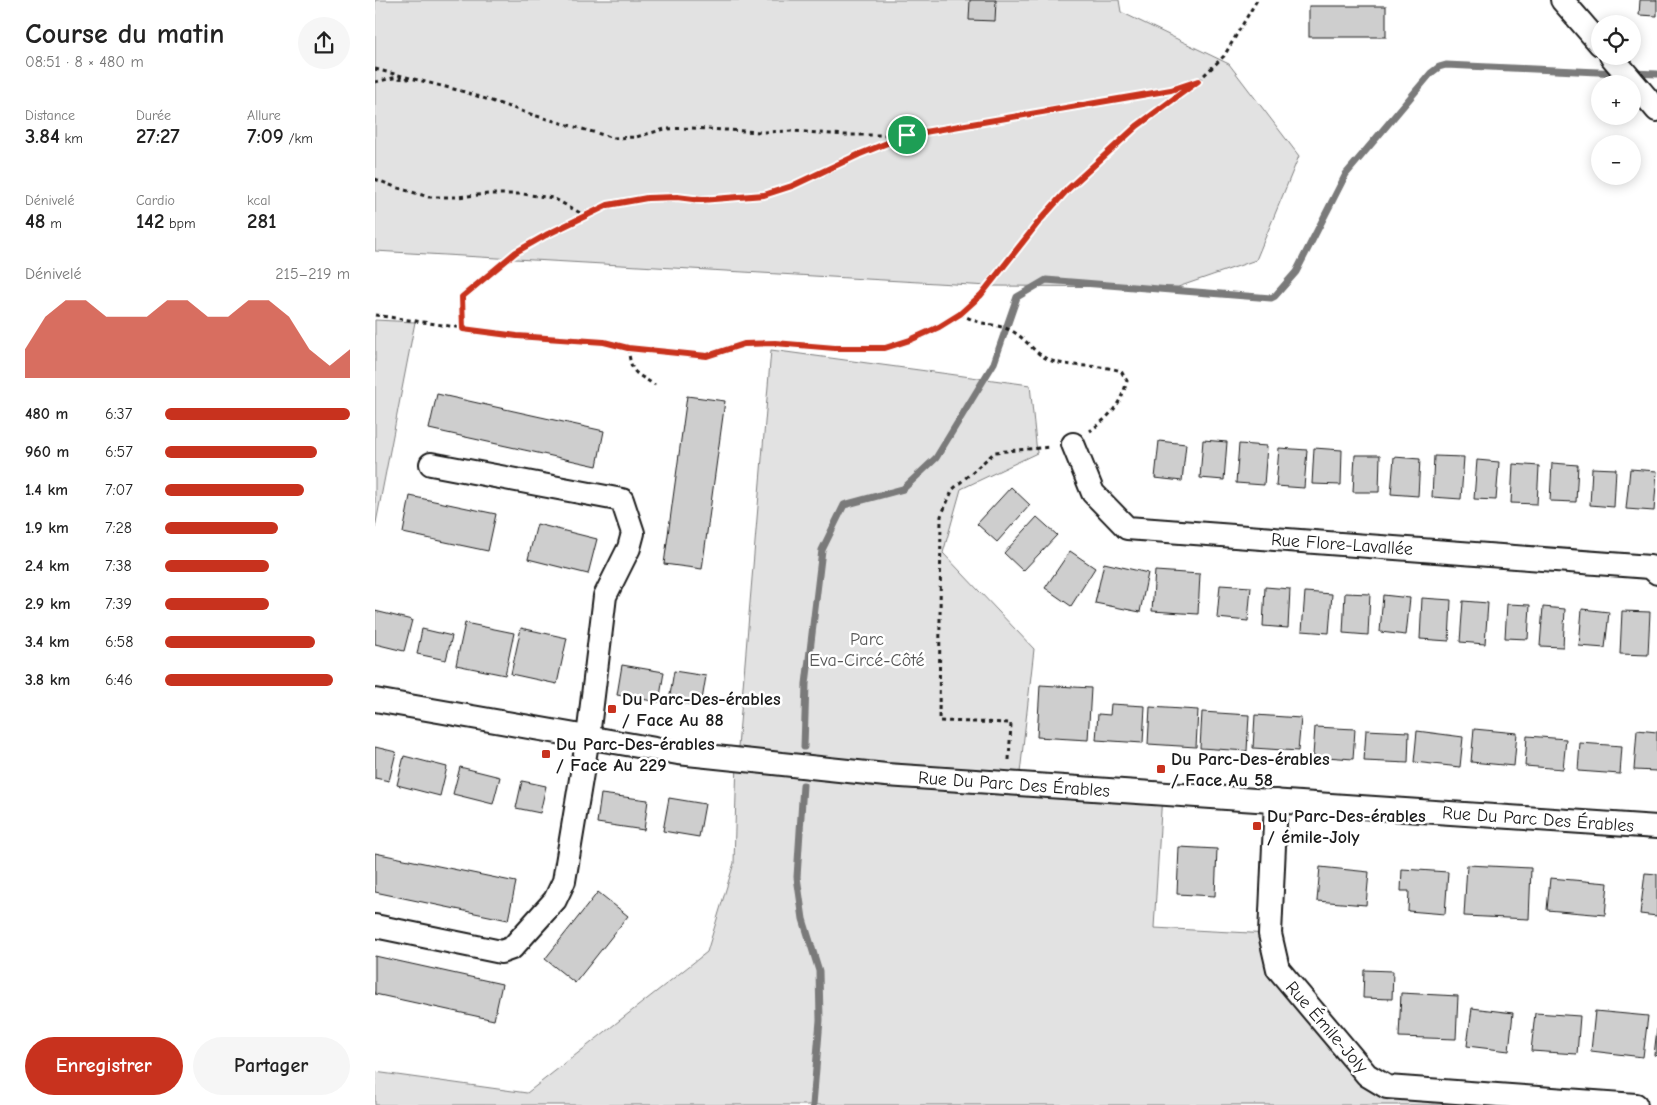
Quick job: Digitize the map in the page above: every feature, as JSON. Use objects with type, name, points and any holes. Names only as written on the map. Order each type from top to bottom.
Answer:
[{"type":"street","points":[[1562,0],[1591,33]]},
{"type":"street","points":[[1618,65],[1657,110]]},
{"type":"street","name":"Rue Flore-Lavallée","points":[[1073,444],[1093,493],[1127,528],[1649,567],[1657,573]]},
{"type":"street","points":[[375,926],[501,952],[512,948],[555,900],[564,881],[587,737],[605,596],[629,548],[633,532],[622,500],[431,464]]},
{"type":"street","name":"Rue Du Parc Des Érables","points":[[375,700],[688,754],[886,775],[1657,827]]},
{"type":"street","name":"Rue Émile-Joly","points":[[1276,801],[1270,934],[1277,969],[1367,1075],[1387,1087],[1636,1105]]},
{"type":"path","points":[[375,315],[517,336],[604,342],[628,348],[707,356],[744,344],[775,343],[835,348],[885,348],[910,340],[939,327],[960,314],[981,295],[1041,219],[1068,189],[1137,126],[1198,81],[1224,56],[1257,0]]},
{"type":"path","points":[[375,69],[465,92],[533,115],[614,138],[636,137],[665,129],[692,128],[760,132],[793,131],[845,135],[907,135],[1171,90],[1198,81]]},
{"type":"path","points":[[375,82],[393,78],[417,79]]},
{"type":"path","points":[[463,329],[462,297],[516,252],[608,205],[647,198],[677,197],[701,200],[764,195],[792,186],[860,154],[907,135]]},
{"type":"path","points":[[375,179],[429,197],[523,194],[553,198],[585,216]]},
{"type":"path","points":[[960,314],[981,322],[1001,326],[1011,331],[1042,357],[1068,365],[1109,367],[1121,371],[1127,381],[1123,395],[1116,408],[1105,420],[1073,444],[995,452],[953,489],[941,516],[939,721],[1011,723],[1007,783]]},
{"type":"path","points":[[628,348],[630,364],[634,372],[655,385]]},
{"type":"green space","points":[[375,0],[1119,0],[1121,12],[1229,64],[1299,156],[1256,260],[1178,287],[989,286],[375,251]]},
{"type":"green space","points":[[375,320],[415,322],[375,528]]},
{"type":"green space","name":"Parc Eva-Circé-Côté","points":[[771,350],[1030,385],[1037,453],[961,489],[943,553],[1034,649],[1019,782],[1162,794],[1154,928],[1270,934],[1278,969],[1367,1075],[1443,1092],[1442,1105],[375,1105],[375,1072],[527,1093],[707,952],[734,863],[737,759]]},
{"type":"building","points":[[970,0],[996,0],[995,21],[969,20]]},
{"type":"building","points":[[1640,0],[1657,0],[1657,16],[1639,15]]},
{"type":"building","points":[[1309,6],[1386,6],[1386,37],[1309,37]]},
{"type":"building","points":[[437,394],[604,431],[597,466],[429,429]]},
{"type":"building","points":[[687,396],[725,401],[702,569],[664,564]]},
{"type":"building","points":[[1203,440],[1227,442],[1224,480],[1200,478]]},
{"type":"building","points":[[1159,441],[1186,444],[1182,481],[1155,478]]},
{"type":"building","points":[[1239,444],[1267,446],[1264,485],[1236,483]]},
{"type":"building","points":[[1279,448],[1307,450],[1304,488],[1276,486]]},
{"type":"building","points":[[1314,448],[1342,450],[1341,485],[1312,484]]},
{"type":"building","points":[[1355,455],[1380,455],[1379,492],[1353,492]]},
{"type":"building","points":[[1434,456],[1464,457],[1461,499],[1432,497]]},
{"type":"building","points":[[1394,457],[1420,459],[1418,496],[1391,494]]},
{"type":"building","points":[[1477,460],[1499,462],[1496,500],[1474,499]]},
{"type":"building","points":[[1552,463],[1578,465],[1576,502],[1550,501]]},
{"type":"building","points":[[1513,464],[1539,466],[1537,504],[1511,503]]},
{"type":"building","points":[[1592,468],[1616,469],[1614,507],[1590,505]]},
{"type":"building","points":[[1630,469],[1657,471],[1654,511],[1626,509]]},
{"type":"building","points":[[1011,487],[1030,505],[997,542],[977,524]]},
{"type":"building","points":[[410,496],[496,514],[488,551],[403,533]]},
{"type":"building","points":[[1037,517],[1057,535],[1023,571],[1004,553]]},
{"type":"building","points":[[537,524],[597,539],[588,574],[528,559]]},
{"type":"building","points":[[1070,551],[1095,568],[1071,606],[1045,588]]},
{"type":"building","points":[[1104,563],[1148,573],[1140,612],[1095,603]]},
{"type":"building","points":[[1155,571],[1200,574],[1198,614],[1152,611]]},
{"type":"building","points":[[1220,585],[1251,587],[1248,621],[1217,618]]},
{"type":"building","points":[[1265,587],[1290,589],[1288,628],[1263,626]]},
{"type":"building","points":[[1305,592],[1332,594],[1329,633],[1302,631]]},
{"type":"building","points":[[1345,593],[1370,594],[1368,635],[1343,633]]},
{"type":"building","points":[[1383,595],[1410,598],[1406,635],[1380,632]]},
{"type":"building","points":[[1422,598],[1451,600],[1449,641],[1420,639]]},
{"type":"building","points":[[1463,601],[1488,603],[1485,644],[1460,642]]},
{"type":"building","points":[[1507,604],[1530,605],[1528,639],[1505,638]]},
{"type":"building","points":[[1543,607],[1565,609],[1563,647],[1540,646]]},
{"type":"building","points":[[1582,609],[1609,612],[1605,648],[1579,646]]},
{"type":"building","points":[[375,611],[412,620],[404,651],[375,644]]},
{"type":"building","points":[[1622,611],[1650,612],[1648,655],[1620,654]]},
{"type":"building","points":[[465,623],[514,633],[505,675],[456,665]]},
{"type":"building","points":[[521,628],[567,638],[557,684],[511,674]]},
{"type":"building","points":[[422,629],[452,636],[446,660],[417,654]]},
{"type":"building","points":[[622,665],[664,672],[659,702],[617,695]]},
{"type":"building","points":[[674,671],[706,676],[701,706],[669,701]]},
{"type":"building","points":[[1040,685],[1091,688],[1088,740],[1037,737]]},
{"type":"building","points":[[1111,704],[1145,706],[1143,743],[1096,740],[1098,714],[1110,715]]},
{"type":"building","points":[[1150,707],[1198,710],[1196,747],[1148,744]]},
{"type":"building","points":[[1202,712],[1249,715],[1247,751],[1200,748]]},
{"type":"building","points":[[1255,715],[1301,718],[1298,751],[1253,748]]},
{"type":"building","points":[[1315,727],[1355,729],[1353,759],[1313,756]]},
{"type":"building","points":[[1474,729],[1517,733],[1514,766],[1471,762]]},
{"type":"building","points":[[1366,730],[1409,732],[1408,763],[1364,761]]},
{"type":"building","points":[[1637,730],[1657,732],[1657,771],[1634,770]]},
{"type":"building","points":[[1417,731],[1463,737],[1460,767],[1414,762]]},
{"type":"building","points":[[1527,736],[1566,739],[1563,769],[1525,766]]},
{"type":"building","points":[[1580,743],[1622,746],[1620,774],[1578,771]]},
{"type":"building","points":[[375,747],[396,752],[389,781],[375,778]]},
{"type":"building","points":[[404,756],[447,767],[440,796],[397,785]]},
{"type":"building","points":[[460,767],[500,777],[493,804],[453,794]]},
{"type":"building","points":[[522,781],[546,786],[540,813],[516,808]]},
{"type":"building","points":[[601,794],[648,800],[644,830],[597,823]]},
{"type":"building","points":[[669,798],[705,804],[699,837],[663,831]]},
{"type":"building","points":[[1179,847],[1217,849],[1215,896],[1177,894]]},
{"type":"building","points":[[375,853],[516,882],[508,920],[375,892]]},
{"type":"building","points":[[1467,865],[1531,868],[1529,919],[1464,916]]},
{"type":"building","points":[[1320,867],[1369,872],[1366,905],[1317,901]]},
{"type":"building","points":[[1402,869],[1448,872],[1445,914],[1408,911],[1409,891],[1401,891]]},
{"type":"building","points":[[1645,873],[1657,874],[1657,916],[1640,914]]},
{"type":"building","points":[[1550,878],[1608,883],[1605,915],[1547,910]]},
{"type":"building","points":[[598,892],[628,916],[575,983],[545,959]]},
{"type":"building","points":[[375,956],[502,984],[494,1020],[375,994]]},
{"type":"building","points":[[1364,970],[1393,971],[1392,999],[1363,998]]},
{"type":"building","points":[[1401,993],[1458,996],[1456,1039],[1399,1037]]},
{"type":"building","points":[[1472,1008],[1513,1013],[1509,1051],[1467,1046]]},
{"type":"building","points":[[1595,1011],[1648,1016],[1643,1057],[1591,1051]]},
{"type":"building","points":[[1535,1013],[1580,1016],[1577,1054],[1531,1051]]},
{"type":"building","points":[[1657,1029],[1657,1056],[1654,1055]]},
{"type":"waterway","points":[[804,747],[806,684],[822,550],[844,505],[903,489],[936,458],[994,363],[1017,297],[1046,280],[1271,298],[1296,272],[1346,174],[1431,73],[1439,67],[1446,65],[1619,73]]},
{"type":"waterway","points":[[1632,73],[1657,74]]},
{"type":"waterway","points":[[803,785],[797,877],[803,919],[819,971],[820,1020],[813,1105]]},
{"type":"place","name":"Du Parc-Des-érables / Face Au 88","points":[[612,709]]},
{"type":"place","name":"Du Parc-Des-érables / Face Au 229","points":[[546,754]]},
{"type":"place","name":"Du Parc-Des-érables / Face Au 58","points":[[1161,769]]},
{"type":"place","name":"Du Parc-Des-érables / émile-Joly","points":[[1257,826]]},
{"type":"route","points":[[1198,81],[1137,126],[1068,189],[1041,219],[981,295],[960,314],[939,327],[910,340],[885,348],[835,348],[775,343],[744,344],[707,356],[628,348],[604,342],[560,340],[463,329],[462,297],[516,252],[608,205],[647,198],[677,197],[701,200],[764,195],[792,186],[860,154],[907,135],[1171,90],[1198,81]]}]
